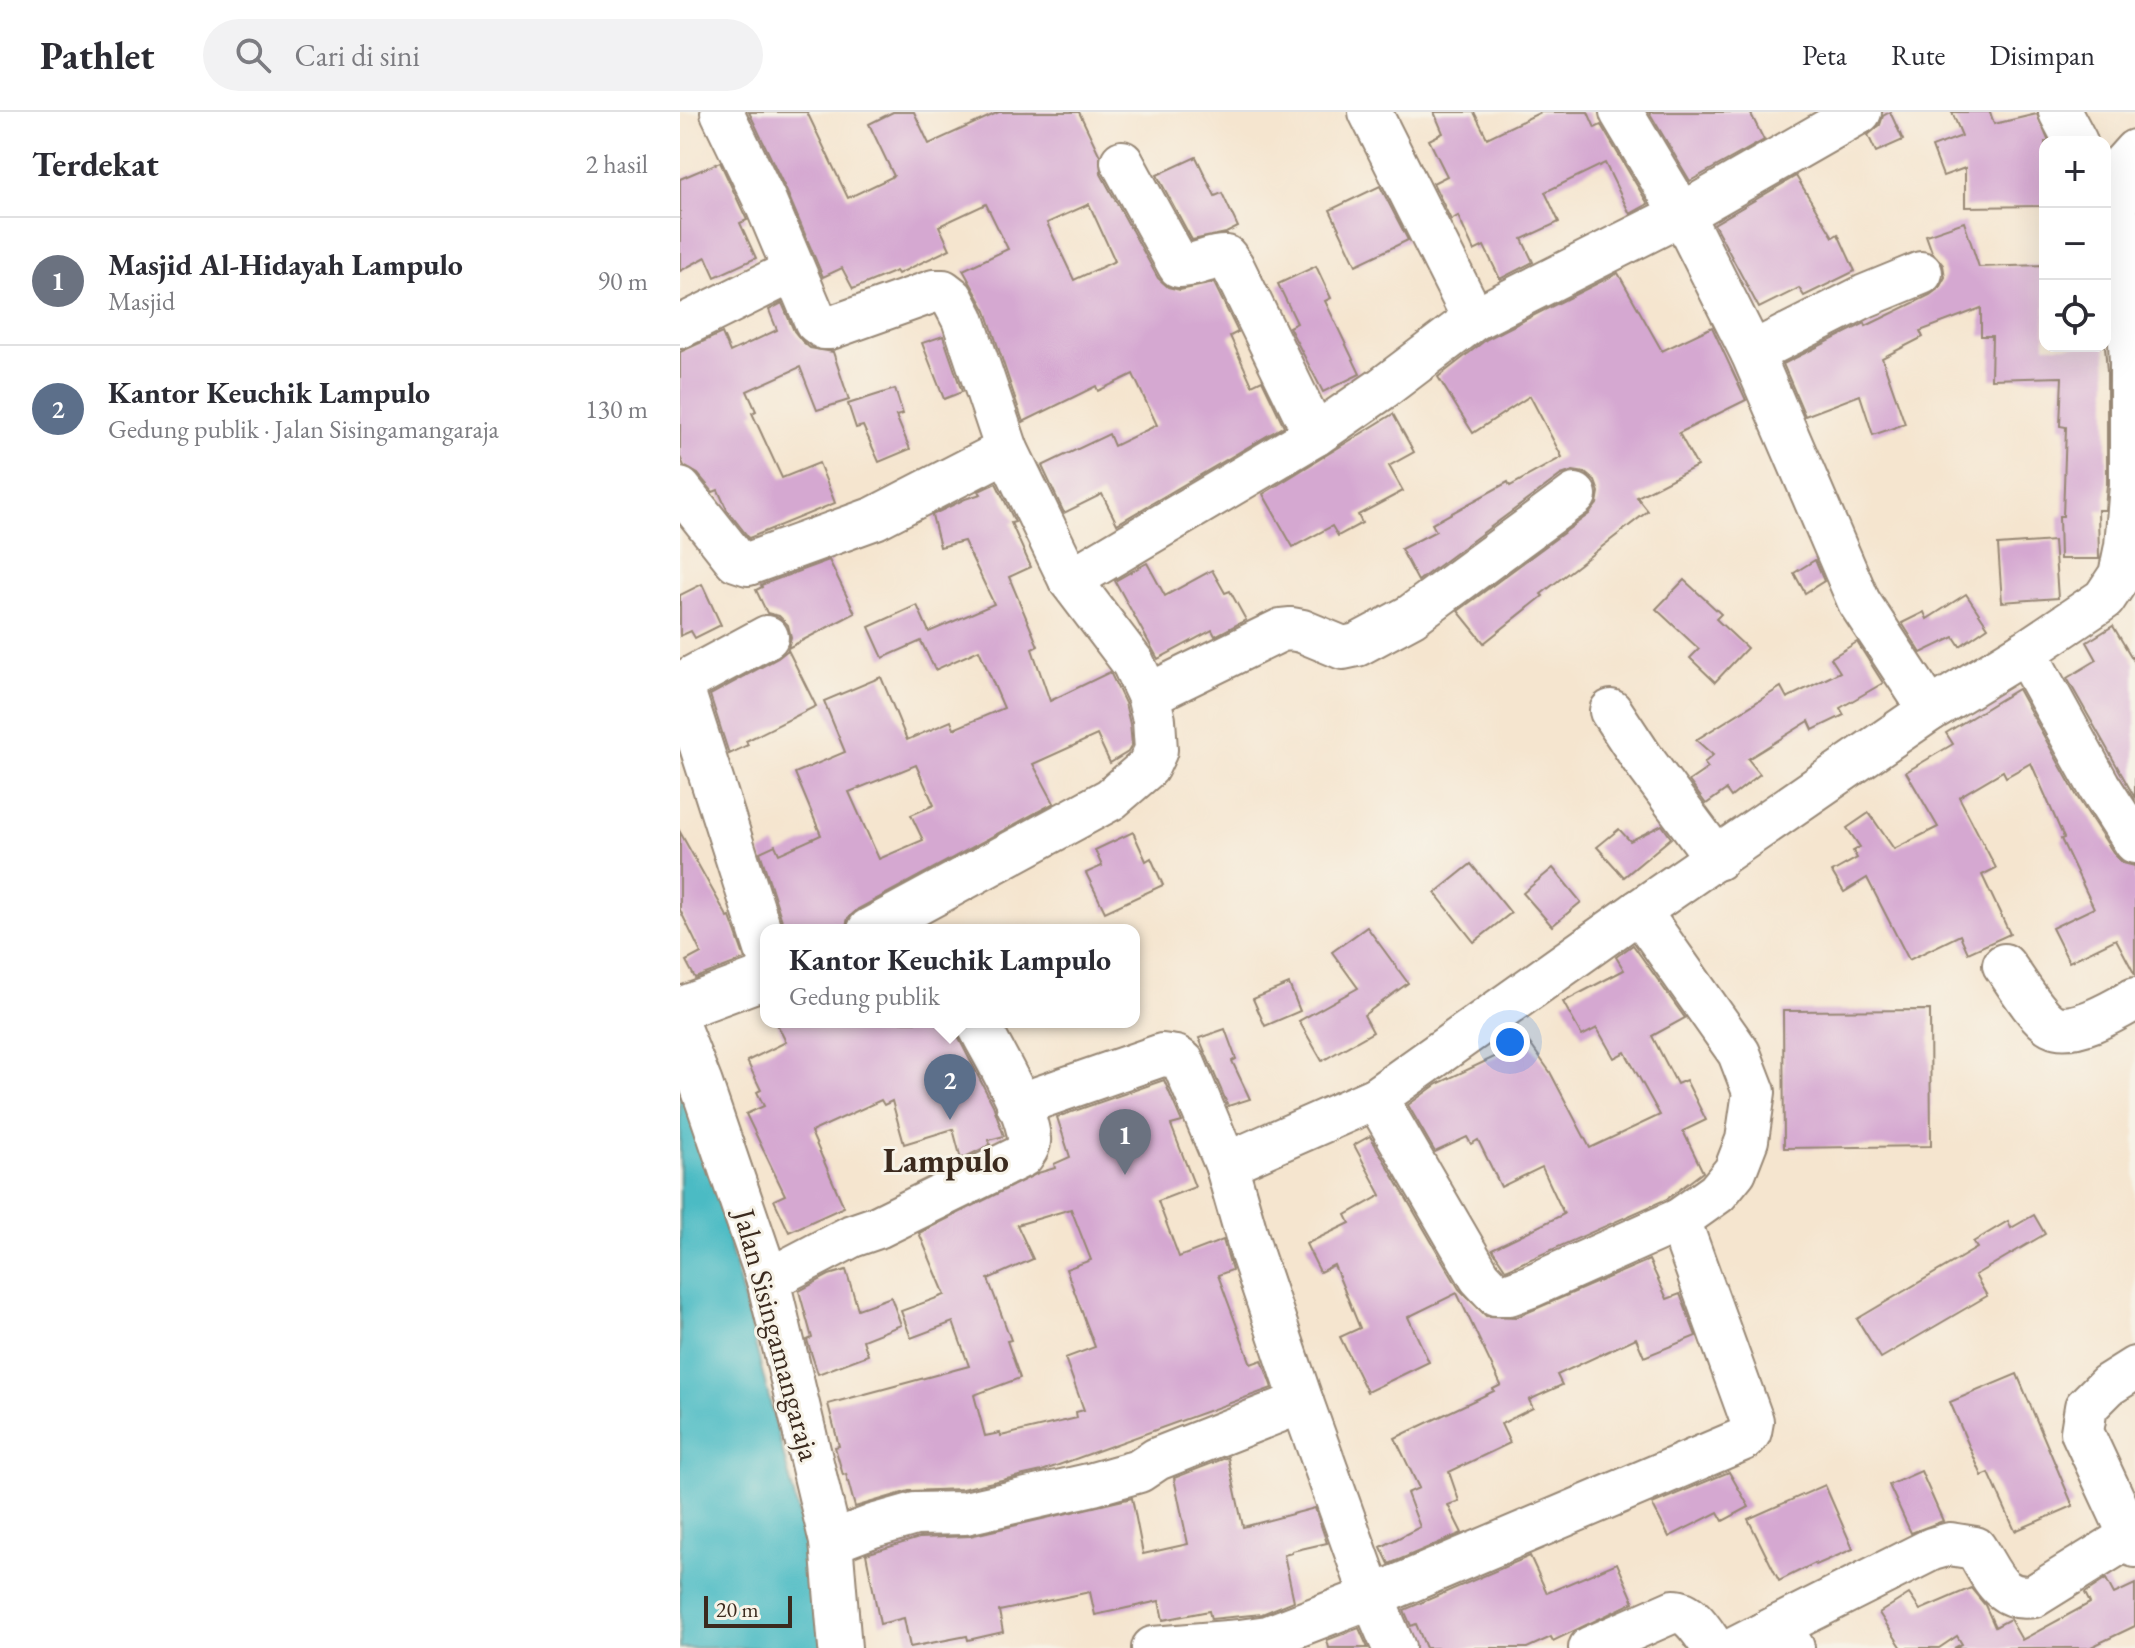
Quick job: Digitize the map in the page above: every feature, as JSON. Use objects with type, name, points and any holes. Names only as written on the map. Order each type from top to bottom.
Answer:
[{"type":"street","points":[[722,112],[765,201],[816,322],[824,328],[849,322],[934,291],[943,291],[952,298],[963,319],[1007,450],[1070,580],[1133,663],[1148,695],[1154,720],[1156,750],[1148,767],[1133,783],[926,917],[895,924]]},
{"type":"street","points":[[1370,112],[1474,319]]},
{"type":"street","points":[[1621,112],[1682,214],[1752,353],[1859,602],[1930,710]]},
{"type":"street","points":[[1070,580],[1315,435],[1474,319],[1682,214],[1860,112]]},
{"type":"street","points":[[2060,112],[2073,136]]},
{"type":"street","points":[[1122,162],[1179,266],[1189,267],[1218,256],[1226,257],[1315,435]]},
{"type":"street","points":[[1226,1164],[1376,1098],[1930,710],[2104,599],[2120,575],[2126,546],[2131,485],[2131,301],[2115,198],[2119,162]]},
{"type":"street","points":[[680,327],[793,271]]},
{"type":"street","points":[[1752,353],[1865,296],[1921,273]]},
{"type":"street","points":[[680,489],[736,560],[748,564],[875,518],[1007,450]]},
{"type":"street","points":[[1148,695],[1281,630],[1302,631],[1343,648],[1357,645],[1411,616],[1575,495]]},
{"type":"street","points":[[760,930],[683,690],[691,678],[767,637]]},
{"type":"street","points":[[2025,652],[2099,786],[2135,842]]},
{"type":"street","points":[[1611,711],[1717,859]]},
{"type":"street","points":[[1376,1098],[1480,1277],[1496,1294],[1509,1294],[1531,1286],[1679,1220],[1717,1193],[1735,1171],[1747,1140],[1754,1092],[1739,1053],[1639,911]]},
{"type":"street","points":[[2004,965],[2053,1026],[2067,1029],[2103,1016],[2135,999]]},
{"type":"street","points":[[680,1009],[760,979]]},
{"type":"street","points":[[768,1280],[852,1236],[891,1221],[1022,1156],[1029,1138],[1018,1105],[980,1028]]},
{"type":"street","name":"Jalan Sisingamangaraja","points":[[680,1031],[768,1280],[831,1542],[840,1648]]},
{"type":"street","points":[[1018,1105],[1162,1055],[1176,1057],[1183,1062],[1226,1164],[1252,1254],[1302,1402],[1372,1597],[1394,1648]]},
{"type":"street","points":[[1153,1648],[1268,1637],[1372,1597],[1744,1439],[1750,1432],[1752,1421],[1679,1220]]},
{"type":"street","points":[[1736,1648],[1786,1637],[1932,1549],[1950,1544],[1975,1548],[2004,1593],[2019,1599],[2034,1596],[2132,1542],[2082,1432],[2086,1407],[2108,1385],[2135,1368]]},
{"type":"street","points":[[831,1542],[915,1514],[965,1513],[1139,1471],[1169,1454],[1302,1402]]},
{"type":"street","points":[[1590,1648],[1681,1610],[1689,1615],[1714,1648]]},
{"type":"water","points":[[680,1073],[692,1097],[827,1625],[823,1648],[680,1648]]},
{"type":"building","points":[[749,112],[807,112],[848,198],[894,176],[869,124],[893,112],[914,112],[929,144],[999,112],[1079,112],[1100,156],[1101,174],[1158,278],[1168,287],[1180,290],[1214,283],[1238,332],[1230,336],[1252,385],[1262,380],[1284,426],[1117,524],[1102,494],[1064,513],[1042,466],[1109,434],[1114,446],[1157,425],[1133,374],[1098,391],[1096,386],[1023,422],[986,311],[963,270],[1008,249],[986,204],[939,226],[950,249],[898,274],[896,271],[853,289],[842,268],[823,277]],"holes":[[[1089,204],[1115,261],[1074,280],[1047,223]]]},
{"type":"building","points":[[1434,112],[1474,112],[1487,138],[1541,112],[1588,112],[1595,128],[1601,125],[1648,204],[1630,214],[1605,163],[1545,192],[1559,222],[1522,239],[1533,262],[1500,279],[1484,246],[1474,251],[1458,216],[1451,220],[1433,183],[1447,176],[1429,140],[1443,133]]},
{"type":"building","points":[[1649,112],[1750,112],[1764,140],[1690,181]]},
{"type":"building","points":[[1890,112],[1903,140],[1876,152],[1868,135]]},
{"type":"building","points":[[1952,112],[1990,112],[1994,124],[2037,114],[2046,136],[2039,136],[2039,206],[1965,207],[1965,168],[1943,176],[1932,147],[1962,136]]},
{"type":"building","points":[[1196,157],[1215,196],[1222,193],[1238,227],[1226,233],[1192,240],[1157,175]]},
{"type":"building","points":[[720,162],[747,220],[740,223],[756,258],[715,277],[706,257],[680,271],[680,179]]},
{"type":"building","points":[[1796,176],[1833,237],[1838,234],[1855,271],[1804,296],[1799,288],[1759,308],[1714,224]]},
{"type":"building","points":[[1380,186],[1408,240],[1356,265],[1330,210]]},
{"type":"building","points":[[1964,222],[1979,267],[2039,265],[2039,352],[2105,352],[2107,484],[2105,510],[2098,510],[2099,559],[2060,559],[2059,516],[2063,516],[2066,427],[2060,426],[2062,377],[1991,379],[1992,336],[1981,336],[1981,308],[1920,331],[1923,337],[1882,358],[1905,424],[1873,435],[1860,395],[1805,416],[1783,364],[1939,288],[1945,277],[1943,265],[1932,252],[1926,235]]},
{"type":"building","points":[[1316,266],[1331,298],[1325,301],[1360,374],[1323,392],[1289,327],[1297,323],[1278,284]]},
{"type":"building","points":[[1618,273],[1662,351],[1712,327],[1746,400],[1679,433],[1697,466],[1637,497],[1648,511],[1541,594],[1543,596],[1484,643],[1458,611],[1589,514],[1597,504],[1599,492],[1595,481],[1585,473],[1573,471],[1561,475],[1418,581],[1401,549],[1436,531],[1432,524],[1508,482],[1510,486],[1562,457],[1530,396],[1473,433],[1438,377],[1487,339]]},
{"type":"building","points":[[782,303],[794,331],[802,341],[810,348],[833,352],[849,400],[817,410],[800,367],[747,391],[756,411],[752,413],[782,478],[819,463],[835,503],[749,538],[727,510],[718,490],[713,492],[698,474],[684,466],[680,457],[680,352],[722,333],[730,352],[777,330],[769,310]]},
{"type":"building","points":[[943,336],[962,392],[944,399],[922,343]]},
{"type":"building","points":[[895,389],[903,414],[896,416],[910,449],[879,462],[863,426],[856,428],[848,404]]},
{"type":"building","points":[[1393,414],[1414,452],[1389,466],[1403,491],[1358,515],[1362,523],[1338,536],[1332,526],[1293,547],[1263,494]]},
{"type":"building","points":[[996,483],[1015,522],[1011,523],[1031,567],[1009,577],[1038,646],[1032,649],[1050,701],[1110,672],[1125,703],[1132,745],[1128,752],[1110,763],[1097,735],[1033,764],[1054,803],[858,909],[848,918],[846,924],[783,924],[760,852],[775,845],[779,854],[821,835],[795,773],[845,752],[824,701],[881,677],[907,740],[951,721],[954,729],[1004,708],[979,650],[935,670],[921,641],[883,658],[869,627],[917,605],[929,632],[994,604],[964,541],[940,547],[932,515],[981,494],[979,491]],"holes":[[[916,765],[934,805],[911,815],[923,840],[879,859],[849,792]]]},
{"type":"building","points":[[2054,541],[2058,598],[2002,602],[1998,545]]},
{"type":"building","points":[[829,560],[855,613],[788,648],[791,637],[788,625],[779,616],[767,613],[756,590],[761,585]]},
{"type":"building","points":[[1815,560],[1824,581],[1805,593],[1794,573]]},
{"type":"building","points":[[1147,563],[1165,596],[1212,570],[1225,593],[1230,591],[1246,620],[1215,636],[1212,630],[1158,659],[1115,581]]},
{"type":"building","points":[[1684,580],[1721,614],[1716,619],[1747,648],[1715,682],[1690,658],[1699,649],[1656,609]]},
{"type":"building","points":[[702,584],[721,625],[695,638],[691,631],[680,636],[680,595]]},
{"type":"building","points":[[1966,594],[1988,627],[1960,646],[1954,637],[1921,653],[1902,623],[1924,612],[1927,619]]},
{"type":"building","points":[[2113,626],[2135,663],[2135,798],[2067,678],[2097,660],[2087,642]]},
{"type":"building","points":[[1857,642],[1883,683],[1840,708],[1844,715],[1813,730],[1809,721],[1748,759],[1760,774],[1731,797],[1726,790],[1706,804],[1689,781],[1708,768],[1704,763],[1713,755],[1696,740],[1781,687],[1787,698],[1840,672],[1831,658]]},
{"type":"building","points":[[788,650],[816,706],[746,741],[748,745],[729,754],[710,695]]},
{"type":"building","points":[[2018,689],[2078,798],[2115,855],[2123,863],[2135,866],[2135,975],[2116,939],[2069,962],[2052,928],[2094,908],[2061,839],[2064,838],[2031,763],[2006,777],[2003,771],[1959,797],[1996,868],[1982,875],[2010,934],[1968,953],[1960,935],[1909,960],[1867,878],[1844,892],[1832,872],[1857,858],[1853,851],[1860,847],[1847,828],[1869,813],[1894,849],[1938,827],[1906,772],[1953,744],[1946,733]]},
{"type":"building","points":[[1662,825],[1671,838],[1624,877],[1597,847],[1619,829],[1630,841]]},
{"type":"building","points":[[680,832],[730,917],[745,959],[695,978],[686,961],[701,953],[680,910]]},
{"type":"building","points":[[1133,832],[1146,861],[1151,858],[1163,885],[1105,912],[1086,873],[1102,866],[1095,850]]},
{"type":"building","points":[[1471,864],[1511,913],[1474,942],[1435,893]]},
{"type":"building","points":[[1553,868],[1581,902],[1552,926],[1523,893]]},
{"type":"building","points":[[1367,927],[1408,983],[1364,1015],[1373,1032],[1322,1061],[1299,1021],[1358,988],[1332,952]]},
{"type":"building","points":[[1633,945],[1685,1018],[1652,1036],[1677,1084],[1686,1080],[1706,1120],[1683,1131],[1703,1172],[1667,1199],[1506,1270],[1492,1249],[1564,1214],[1542,1167],[1501,1187],[1478,1140],[1471,1144],[1467,1137],[1435,1152],[1408,1105],[1437,1084],[1503,1053],[1496,1042],[1518,1027],[1550,1072],[1590,1148],[1660,1115],[1625,1052],[1614,1058],[1597,1028],[1582,1036],[1563,1002],[1624,970],[1616,957]]},
{"type":"building","points":[[1289,984],[1300,1011],[1265,1026],[1253,999]]},
{"type":"building","points":[[1930,1010],[1931,1146],[1784,1148],[1783,1011]]},
{"type":"building","points":[[779,1028],[955,1028],[993,1105],[1004,1136],[989,1140],[990,1145],[961,1159],[953,1129],[904,1144],[892,1101],[884,1105],[881,1100],[811,1132],[844,1207],[789,1232],[774,1200],[785,1195],[746,1114],[764,1106],[757,1092],[761,1090],[747,1061],[786,1042]]},
{"type":"building","points":[[1225,1029],[1236,1059],[1232,1061],[1250,1099],[1228,1106],[1199,1038]]},
{"type":"building","points":[[1164,1080],[1182,1122],[1171,1125],[1195,1187],[1158,1201],[1179,1257],[1223,1240],[1232,1270],[1218,1275],[1251,1364],[1262,1360],[1272,1388],[1042,1471],[962,1489],[909,1491],[855,1507],[835,1447],[839,1446],[828,1404],[969,1366],[953,1322],[911,1338],[901,1311],[945,1295],[919,1233],[1038,1173],[1055,1168],[1054,1164],[1070,1157],[1057,1117]],"holes":[[[1071,1209],[1091,1260],[1066,1269],[1095,1347],[1065,1358],[1084,1410],[1076,1412],[1077,1418],[1001,1436],[1000,1433],[985,1436],[974,1395],[1020,1378],[1007,1341],[1011,1340],[988,1279],[1033,1259],[1017,1225]]]},
{"type":"building","points":[[1370,1136],[1459,1289],[1486,1316],[1517,1317],[1649,1260],[1667,1299],[1680,1294],[1696,1336],[1644,1357],[1636,1338],[1557,1375],[1562,1385],[1529,1400],[1533,1408],[1501,1424],[1510,1443],[1449,1472],[1459,1501],[1448,1505],[1462,1533],[1389,1564],[1381,1547],[1420,1527],[1407,1493],[1419,1488],[1395,1438],[1501,1385],[1457,1293],[1408,1317],[1429,1362],[1367,1392],[1340,1337],[1360,1328],[1334,1265],[1320,1272],[1306,1244],[1350,1223],[1346,1215],[1381,1195],[1354,1145]]},
{"type":"building","points":[[2034,1215],[2045,1234],[1975,1275],[1987,1296],[1881,1358],[1857,1319],[1977,1248],[1973,1242],[2008,1221],[2011,1228]]},
{"type":"building","points":[[846,1270],[858,1309],[891,1297],[901,1325],[863,1340],[868,1355],[818,1374],[807,1340],[812,1338],[799,1291]]},
{"type":"building","points":[[2017,1374],[2073,1506],[2015,1531],[1989,1473],[1982,1476],[1950,1402]]},
{"type":"building","points":[[1228,1457],[1243,1527],[1315,1508],[1327,1543],[1284,1555],[1294,1601],[1262,1614],[1211,1619],[1209,1611],[1163,1620],[1159,1601],[1095,1615],[1090,1592],[999,1611],[1003,1632],[910,1647],[904,1618],[880,1624],[866,1554],[919,1538],[970,1536],[1132,1498],[1143,1554],[1188,1544],[1174,1478]]},
{"type":"building","points":[[1921,1471],[1943,1521],[1911,1533],[1889,1485]]},
{"type":"building","points":[[1729,1472],[1749,1507],[1723,1521],[1718,1512],[1669,1537],[1652,1504]]},
{"type":"building","points":[[1825,1485],[1853,1549],[1779,1581],[1748,1519]]},
{"type":"building","points":[[1530,1556],[1547,1593],[1617,1563],[1634,1602],[1553,1641],[1551,1637],[1527,1648],[1426,1648],[1416,1624],[1411,1626],[1404,1610]]},
{"type":"building","points":[[2106,1579],[2114,1594],[2135,1584],[2135,1626],[2089,1648],[1954,1648],[1962,1644],[1957,1636],[1939,1648],[1902,1648],[1879,1613],[1909,1594],[1920,1610],[1971,1588],[1985,1605],[1995,1627],[2010,1619],[2022,1640],[2090,1603],[2085,1593]]},
{"type":"building","points":[[1359,1628],[1368,1648],[1329,1648],[1327,1640]]},
{"type":"place","name":"Kantor Keuchik Lampulo","points":[[950,1120]]},
{"type":"place","name":"Masjid Al-Hidayah Lampulo","points":[[1125,1175]]},
{"type":"district","name":"Lampulo","points":[[946,1160]]}]
